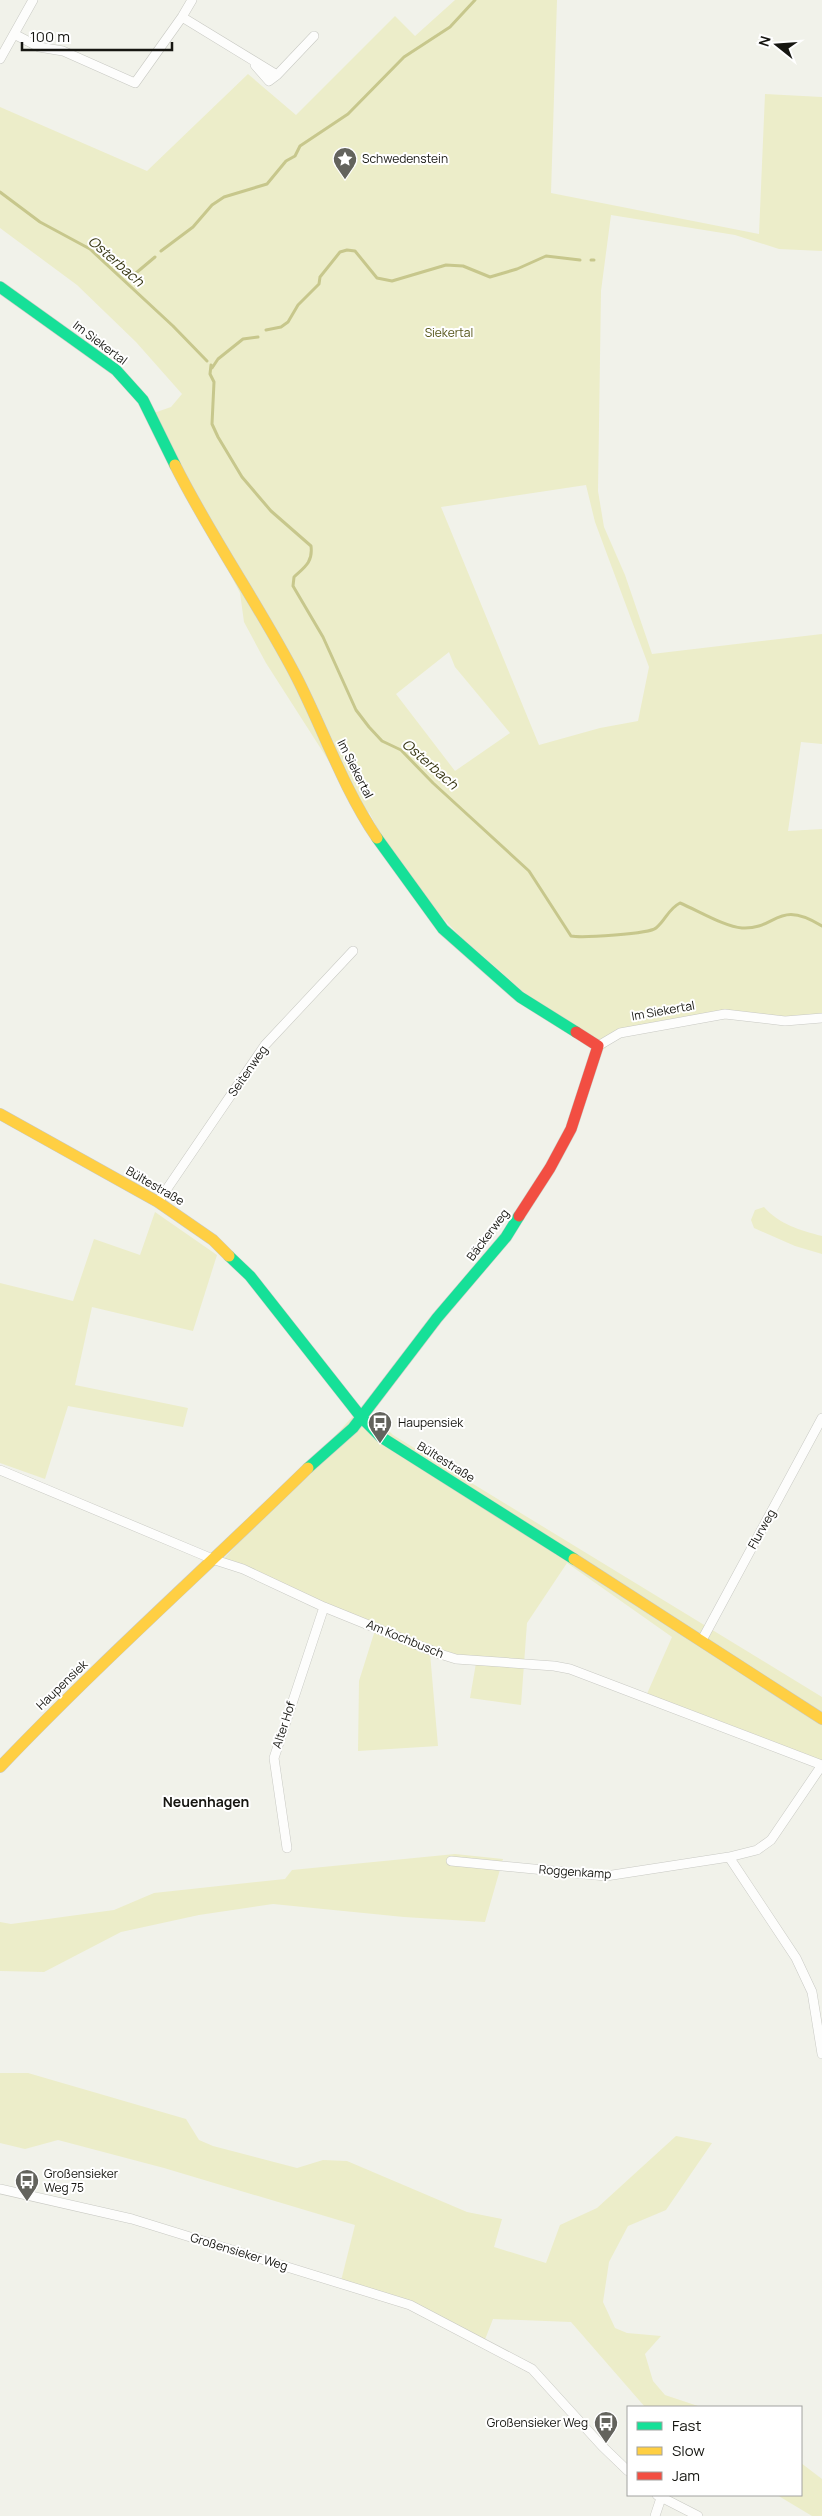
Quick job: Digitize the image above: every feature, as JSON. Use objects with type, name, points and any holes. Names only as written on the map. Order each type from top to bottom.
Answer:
[{"type":"street","points":[[0,59],[33,0]]},
{"type":"street","points":[[14,34],[39,47],[63,51],[135,83],[192,0]]},
{"type":"street","points":[[182,17],[277,75],[314,36]]},
{"type":"street","name":"Im Siekertal","points":[[0,287],[116,370],[143,400],[195,505],[297,678],[334,760],[368,823],[392,860],[443,929],[520,998],[598,1046],[620,1033],[725,1014],[785,1021],[822,1018]]},
{"type":"street","name":"Seitenweg","points":[[158,1202],[265,1045],[353,951]]},
{"type":"street","name":"Bäckerweg","points":[[361,1417],[437,1318],[506,1238],[550,1168],[571,1128],[598,1046]]},
{"type":"street","name":"Bültestraße","points":[[0,1114],[158,1202],[214,1240],[250,1276],[372,1430],[393,1446],[702,1640],[822,1719]]},
{"type":"street","name":"Haupensiek","points":[[0,1767],[59,1705],[215,1560],[310,1466],[352,1428],[361,1417]]},
{"type":"street","name":"Flurweg","points":[[702,1640],[822,1418]]},
{"type":"street","name":"Am Kochbusch","points":[[0,1470],[215,1560],[243,1569],[324,1607],[456,1659],[554,1666],[570,1669],[822,1765]]},
{"type":"street","name":"Alter Hof","points":[[287,1848],[274,1758],[324,1607]]},
{"type":"street","name":"Roggenkamp","points":[[451,1861],[606,1876],[729,1857],[757,1850],[771,1840],[822,1765]]},
{"type":"street","points":[[729,1857],[796,1958],[812,1992],[822,2054]]},
{"type":"street","name":"Großensieker Weg","points":[[0,2189],[132,2219],[410,2304],[532,2369],[627,2471]]},
{"type":"street","points":[[655,2516],[659,2496],[698,2516]]},
{"type":"green space","name":"Siekertal","points":[[455,0],[557,0],[551,193],[759,234],[765,94],[822,97],[822,251],[779,249],[735,235],[611,215],[601,291],[598,491],[604,527],[625,575],[652,654],[822,634],[822,744],[801,742],[788,831],[822,829],[822,1023],[791,1023],[723,1014],[611,1039],[605,1049],[527,995],[459,935],[419,893],[384,841],[369,812],[363,821],[332,766],[266,663],[244,622],[240,593],[148,415],[171,407],[182,394],[136,342],[77,285],[0,228],[0,107],[147,171],[248,74],[296,115],[395,16],[415,36]],"holes":[[[586,485],[595,522],[649,667],[638,721],[600,728],[539,745],[441,507]],[[449,652],[455,667],[510,733],[455,771],[396,694]]]},
{"type":"green space","points":[[764,1207],[784,1223],[822,1236],[822,1254],[795,1246],[754,1228],[751,1220],[755,1210]]},
{"type":"green space","points":[[155,1212],[217,1255],[193,1331],[92,1307],[75,1385],[188,1408],[183,1427],[68,1406],[45,1479],[0,1463],[0,1283],[73,1301],[94,1239],[140,1255]]},
{"type":"green space","points":[[363,1405],[393,1435],[822,1697],[822,1761],[646,1696],[672,1637],[567,1563],[527,1623],[521,1705],[470,1698],[476,1663],[430,1653],[438,1746],[358,1751],[359,1681],[376,1627],[221,1562]]},
{"type":"green space","points":[[455,1854],[503,1859],[485,1922],[404,1917],[273,1904],[199,1915],[121,1932],[44,1972],[0,1971],[0,1922],[11,1924],[114,1910],[154,1893],[285,1879],[292,1870]]},
{"type":"green space","points":[[0,2073],[28,2073],[186,2119],[199,2140],[213,2146],[297,2168],[323,2160],[347,2161],[467,2212],[502,2219],[494,2247],[546,2263],[560,2225],[597,2208],[676,2136],[712,2143],[666,2210],[628,2226],[609,2262],[603,2302],[615,2328],[627,2333],[661,2336],[645,2354],[653,2381],[665,2395],[698,2406],[644,2406],[571,2322],[493,2319],[484,2342],[411,2304],[341,2281],[355,2225],[164,2168],[58,2140],[25,2149],[0,2143]]},
{"type":"green space","points":[[802,2464],[822,2479],[822,2516],[812,2516],[779,2496],[802,2496]]},
{"type":"waterway","points":[[161,251],[193,227],[212,205],[224,197],[267,184],[286,161],[295,156],[300,146],[348,114],[404,57],[450,27],[475,0]]},
{"type":"waterway","name":"Osterbach","points":[[0,192],[40,222],[90,249],[173,326],[207,361]]},
{"type":"waterway","points":[[266,330],[281,327],[288,322],[298,305],[319,284],[320,277],[340,252],[347,250],[355,251],[377,278],[392,281],[446,265],[463,266],[490,277],[517,269],[546,256],[580,260]]},
{"type":"waterway","points":[[136,273],[155,257]]},
{"type":"waterway","points":[[212,368],[218,359],[243,339],[258,337]]},
{"type":"waterway","name":"Osterbach","points":[[211,365],[210,374],[214,382],[212,424],[218,437],[242,477],[271,511],[311,546],[311,556],[305,567],[294,577],[293,586],[323,637],[356,710],[382,741],[401,750],[433,783],[529,871],[571,936],[615,935],[651,930],[656,928],[673,908],[680,903],[735,927],[763,925],[786,915],[807,918],[822,926]]},
{"type":"traffic: fast","points":[[0,287],[116,370],[143,400],[175,465]]},
{"type":"traffic: fast","points":[[377,838],[443,929],[520,997],[576,1032]]},
{"type":"traffic: fast","points":[[308,1468],[353,1428],[437,1318],[506,1237],[519,1216]]},
{"type":"traffic: fast","points":[[229,1256],[250,1276],[361,1417],[381,1437],[574,1559]]},
{"type":"traffic: slow","points":[[175,465],[204,519],[283,651],[354,799],[377,838]]},
{"type":"traffic: slow","points":[[0,1114],[158,1202],[213,1240],[229,1256]]},
{"type":"traffic: slow","points":[[0,1767],[114,1653],[308,1468]]},
{"type":"traffic: slow","points":[[574,1559],[822,1719]]},
{"type":"traffic: jam","points":[[519,1216],[550,1168],[571,1129],[598,1046],[576,1032]]},
{"type":"place","name":"Schwedenstein","points":[[345,180]]},
{"type":"place","name":"Haupensiek","points":[[380,1444]]},
{"type":"place","name":"Großensieker Weg 75","points":[[27,2202]]},
{"type":"place","name":"Großensieker Weg","points":[[606,2444]]},
{"type":"district","name":"Neuenhagen","points":[[206,1802]]}]
